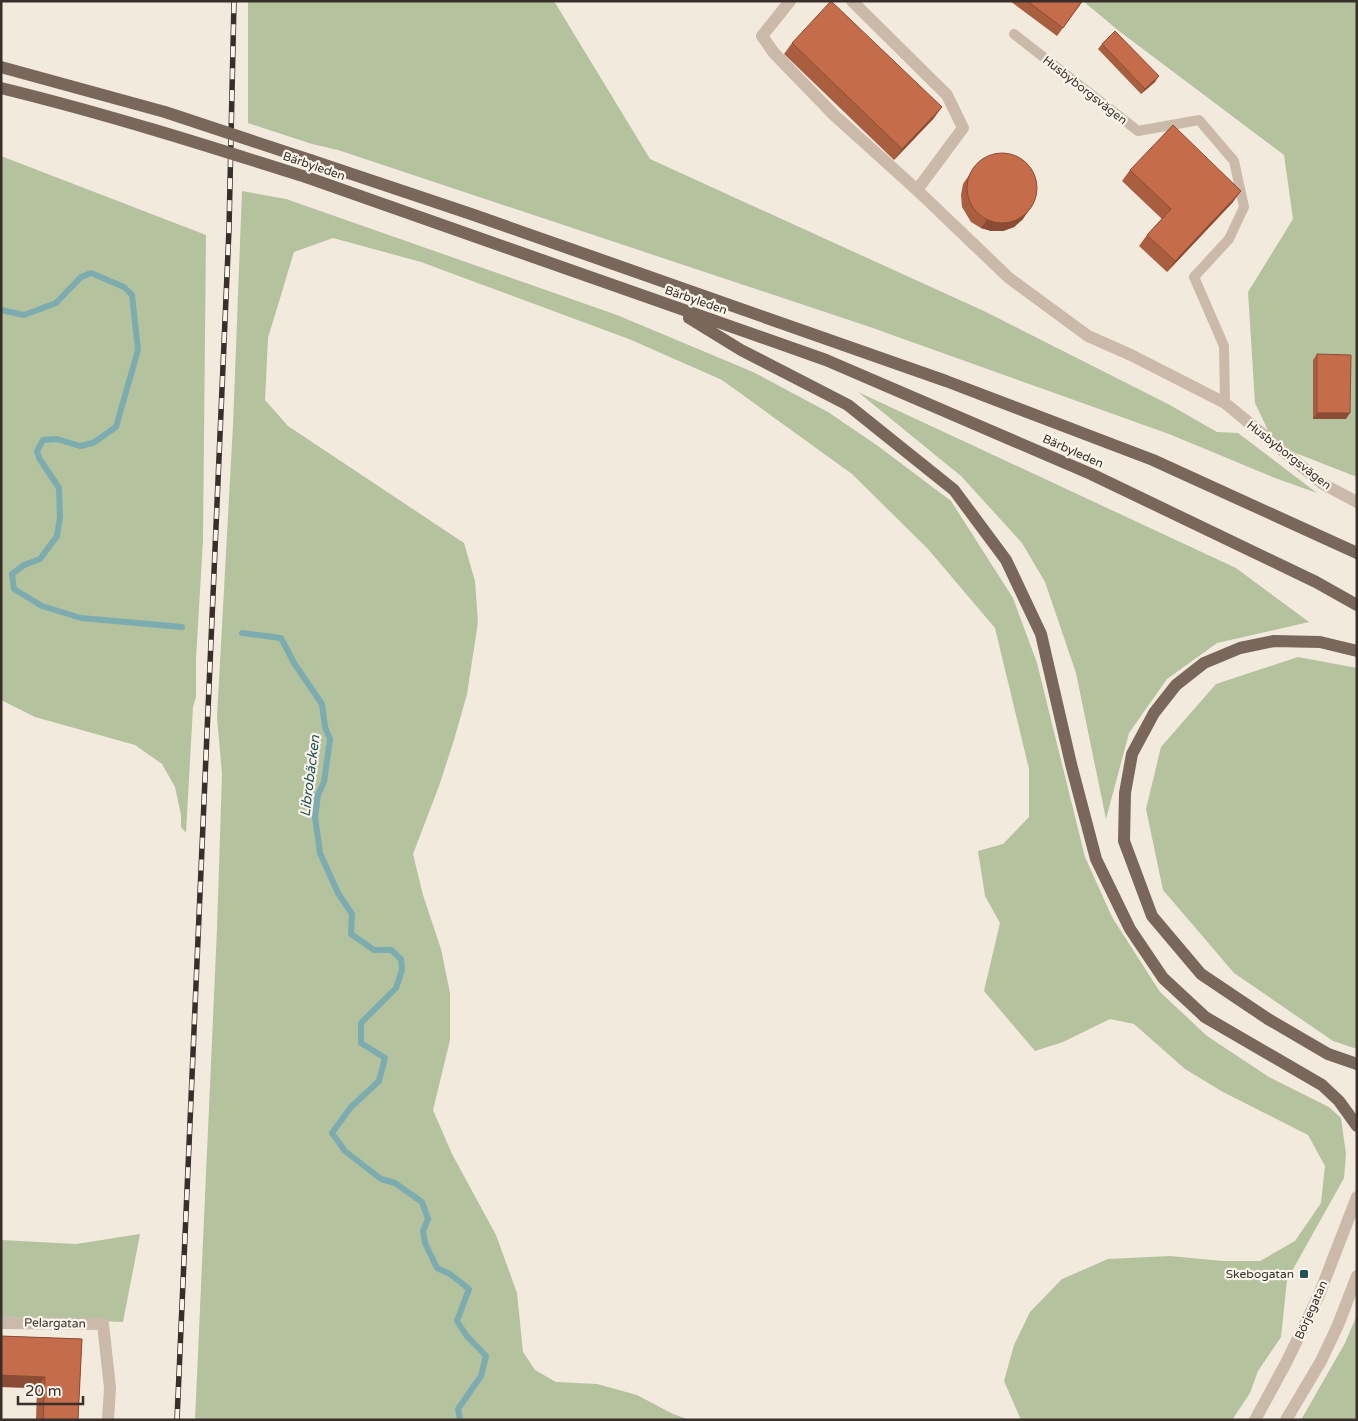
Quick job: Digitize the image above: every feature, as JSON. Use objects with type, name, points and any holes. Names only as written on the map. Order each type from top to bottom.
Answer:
[{"type":"main road","name":"Bärbyleden","points":[[1,67],[165,112],[310,160],[471,214],[964,388],[1153,460],[1357,553]]},
{"type":"main road","name":"Bärbyleden","points":[[1,88],[167,132],[306,177],[826,360],[1091,474],[1316,582],[1357,605]]},
{"type":"main road","points":[[668,305],[742,350],[848,405],[954,490],[1006,560],[1041,634],[1071,764],[1096,859],[1130,929],[1163,978],[1205,1017],[1322,1085],[1339,1101],[1357,1126]]},
{"type":"main road","points":[[1357,651],[1320,642],[1274,641],[1240,648],[1204,663],[1176,685],[1154,713],[1132,754],[1125,793],[1124,841],[1152,916],[1201,974],[1268,1019],[1328,1054],[1357,1064]]},
{"type":"street","name":"Husbyborgsvägen","points":[[790,1],[762,36],[774,52],[834,115],[917,190],[1009,278],[1088,336],[1225,403],[1323,484],[1357,502]]},
{"type":"street","points":[[852,1],[947,95],[963,128],[917,190]]},
{"type":"street","name":"Börjegatan","points":[[1257,1417],[1319,1295],[1357,1197]]},
{"type":"street","points":[[1286,1420],[1321,1361],[1357,1276]]},
{"type":"street","name":"Pelargatan","points":[[1,1323],[103,1324],[110,1388],[108,1420]]},
{"type":"lane","name":"Husbyborgsvägen","points":[[1014,34],[1138,131],[1199,120],[1234,161],[1244,207],[1229,239],[1194,277],[1224,346],[1225,403]]},
{"type":"green space","points":[[248,1],[554,1],[650,159],[986,312],[1170,405],[1217,432],[1238,433],[1317,493],[1275,478],[1169,434],[870,327],[338,150],[312,144],[248,123]]},
{"type":"green space","points":[[1083,1],[1357,1],[1357,477],[1275,445],[1255,403],[1248,292],[1293,219],[1284,155],[1119,31]]},
{"type":"green space","points":[[1,156],[206,235],[203,540],[196,659],[196,697],[193,707],[186,833],[181,827],[181,815],[175,787],[162,764],[135,745],[35,717],[1,700]]},
{"type":"green space","points":[[242,191],[286,199],[617,315],[753,372],[828,412],[878,446],[951,501],[1013,598],[1037,663],[1085,857],[1112,917],[1160,992],[1207,1036],[1269,1077],[1329,1107],[1341,1118],[1346,1154],[1344,1178],[1287,1280],[1281,1337],[1258,1371],[1250,1393],[1232,1420],[1021,1420],[1004,1381],[1014,1345],[1030,1312],[1062,1279],[1108,1259],[1170,1256],[1223,1261],[1260,1261],[1295,1241],[1321,1203],[1325,1166],[1308,1135],[1223,1092],[1185,1069],[1134,1024],[1110,1019],[1063,1042],[1035,1051],[984,991],[1000,923],[985,896],[978,851],[1003,844],[1029,817],[1029,769],[995,628],[928,549],[852,474],[722,380],[629,339],[421,262],[333,238],[294,252],[268,338],[265,400],[288,426],[464,543],[475,581],[478,622],[467,694],[439,786],[413,854],[423,895],[441,949],[450,993],[450,1040],[433,1110],[452,1154],[496,1235],[517,1293],[523,1352],[535,1370],[556,1382],[597,1384],[637,1395],[673,1414],[690,1420],[195,1420],[222,774],[217,717],[233,425]]},
{"type":"green space","points":[[858,392],[1236,568],[1309,622],[1217,643],[1167,679],[1129,733],[1106,819],[1076,673],[1045,582],[1022,543],[961,476]]},
{"type":"green space","points":[[1298,657],[1357,668],[1357,1049],[1333,1041],[1234,973],[1163,890],[1146,809],[1161,747],[1216,684]]},
{"type":"green space","points":[[140,1234],[123,1322],[1,1317],[1,1240],[76,1244]]},
{"type":"green space","points":[[1357,1315],[1357,1420],[1301,1420],[1345,1343]]},
{"type":"building","points":[[831,1],[942,107],[902,149],[792,43]]},
{"type":"building","points":[[1027,1],[1082,1],[1063,28]]},
{"type":"building","points":[[1115,31],[1159,76],[1145,89],[1102,44]]},
{"type":"building","points":[[1173,125],[1241,191],[1175,261],[1147,235],[1171,209],[1130,170]]},
{"type":"building","points":[[1002,153],[1015,156],[1027,163],[1034,175],[1037,188],[1034,201],[1027,213],[1015,220],[1002,223],[989,220],[977,213],[970,201],[967,188],[970,175],[977,163],[989,156]]},
{"type":"building","points":[[1317,354],[1351,355],[1350,413],[1317,413]]},
{"type":"building","points":[[1,1336],[82,1339],[78,1420],[43,1420],[45,1377],[1,1375]]},
{"type":"waterway","name":"Librobäcken","points":[[1,310],[24,315],[56,303],[81,277],[91,273],[124,287],[132,295],[138,350],[116,427],[93,443],[80,446],[57,439],[43,440],[37,451],[39,458],[59,488],[60,517],[57,536],[40,559],[24,565],[12,574],[14,589],[42,606],[81,618],[182,627]]},
{"type":"waterway","name":"Librobäcken","points":[[242,633],[281,638],[294,663],[322,704],[325,727],[330,739],[324,782],[318,795],[315,817],[320,853],[338,893],[352,914],[351,934],[374,950],[391,950],[401,959],[402,970],[396,988],[361,1023],[361,1043],[385,1058],[379,1081],[351,1107],[332,1133],[345,1151],[381,1179],[395,1183],[422,1202],[428,1219],[423,1231],[425,1243],[437,1268],[450,1274],[469,1289],[457,1321],[466,1335],[486,1356],[481,1376],[458,1409],[460,1420]]},
{"type":"railway","points":[[177,1420],[229,229],[234,1]]},
{"type":"place","name":"Skebogatan","points":[[1304,1274]]}]
